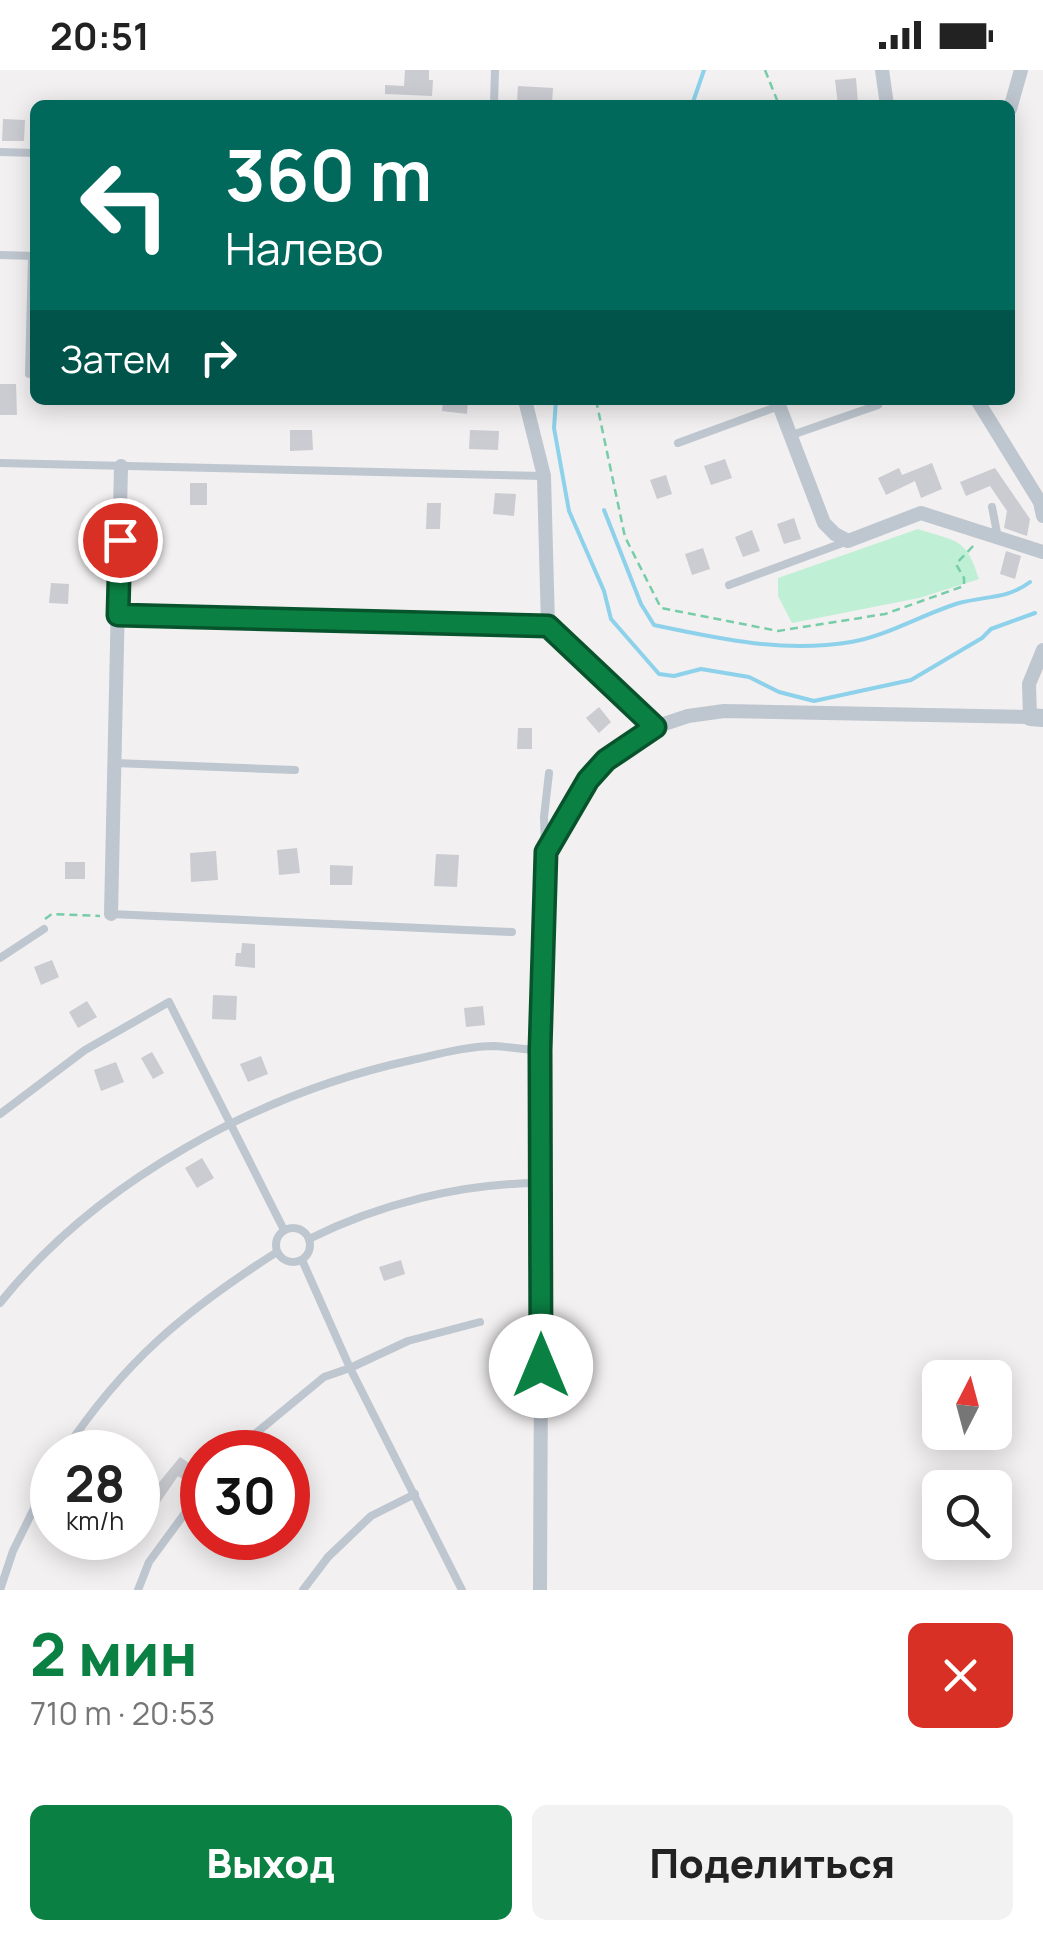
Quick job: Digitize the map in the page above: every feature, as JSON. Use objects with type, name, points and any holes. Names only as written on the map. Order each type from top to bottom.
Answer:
[{"type":"street","points":[[882,70],[885,100]]},
{"type":"street","points":[[1013,100],[1022,70]]},
{"type":"street","points":[[526,405],[544,476],[548,626],[655,727]]},
{"type":"street","points":[[779,405],[824,523],[834,534],[848,541],[921,513],[1043,552],[1043,560]]},
{"type":"street","points":[[980,405],[1040,502],[1043,516]]},
{"type":"street","points":[[111,914],[121,466]]},
{"type":"street","points":[[540,1590],[540,1050],[546,852],[588,780],[606,760],[655,727],[688,716],[724,711],[1037,718],[1030,684],[1043,650]]},
{"type":"lane","points":[[494,100],[495,70]]},
{"type":"lane","points":[[0,152],[30,154]]},
{"type":"lane","points":[[0,255],[30,256]]},
{"type":"lane","points":[[29,374],[30,350]]},
{"type":"lane","points":[[678,443],[773,405]]},
{"type":"lane","points":[[792,435],[878,405]]},
{"type":"lane","points":[[0,463],[544,476]]},
{"type":"lane","points":[[992,508],[998,538]]},
{"type":"lane","points":[[728,585],[848,541]]},
{"type":"lane","points":[[118,615],[548,626]]},
{"type":"lane","points":[[114,763],[295,770]]},
{"type":"lane","points":[[546,852],[544,817],[549,773]]},
{"type":"lane","points":[[111,914],[512,932]]},
{"type":"lane","points":[[0,958],[44,929]]},
{"type":"lane","points":[[0,1114],[85,1050],[169,1002],[284,1230]]},
{"type":"lane","points":[[0,1304],[16,1283],[83,1219],[230,1122],[318,1085],[382,1066],[497,1046],[540,1050]]},
{"type":"lane","points":[[309,1239],[334,1226],[408,1202],[464,1190],[541,1184]]},
{"type":"lane","points":[[299,1229],[309,1239],[308,1253],[302,1260],[288,1262],[277,1252],[276,1240],[284,1230],[299,1229]]},
{"type":"lane","points":[[79,1430],[152,1344],[207,1297],[277,1252]]},
{"type":"lane","points":[[302,1260],[350,1368],[462,1590]]},
{"type":"lane","points":[[260,1430],[324,1377],[408,1341],[480,1322]]},
{"type":"lane","points":[[303,1590],[328,1556],[371,1516],[415,1494]]},
{"type":"lane","points":[[0,1590],[30,1518]]},
{"type":"lane","points":[[138,1590],[148,1562],[180,1519]]},
{"type":"path","points":[[765,70],[777,100]]},
{"type":"path","points":[[44,929],[42,922],[52,914],[111,914]]},
{"type":"green space","points":[[918,529],[958,543],[969,555],[979,579],[919,598],[792,623],[778,596],[778,578]]},
{"type":"building","points":[[405,70],[429,70],[432,96],[385,94],[385,85],[404,86]]},
{"type":"building","points":[[856,78],[858,100],[837,100],[835,80]]},
{"type":"building","points":[[518,86],[553,88],[552,100],[517,100]]},
{"type":"building","points":[[3,119],[25,120],[24,141],[2,141]]},
{"type":"building","points":[[0,384],[16,384],[17,415],[0,415]]},
{"type":"building","points":[[443,405],[468,405],[467,414],[442,411]]},
{"type":"building","points":[[290,430],[312,430],[313,450],[290,451]]},
{"type":"building","points":[[470,430],[499,431],[498,450],[469,449]]},
{"type":"building","points":[[725,459],[732,478],[711,485],[704,466]]},
{"type":"building","points":[[932,463],[942,489],[921,498],[915,481],[886,495],[878,478],[899,468],[902,475]]},
{"type":"building","points":[[995,468],[1030,519],[1027,536],[1004,528],[1007,511],[990,486],[966,496],[960,482]]},
{"type":"building","points":[[666,475],[672,494],[657,499],[650,480]]},
{"type":"building","points":[[190,483],[207,483],[207,505],[190,505]]},
{"type":"building","points":[[495,493],[516,494],[514,516],[493,514]]},
{"type":"building","points":[[427,503],[441,503],[440,529],[426,529]]},
{"type":"building","points":[[794,518],[801,539],[784,544],[777,524]]},
{"type":"building","points":[[752,530],[760,551],[743,557],[735,537]]},
{"type":"building","points":[[703,548],[710,569],[692,575],[685,554]]},
{"type":"building","points":[[1006,551],[1021,556],[1015,579],[1000,574]]},
{"type":"building","points":[[51,583],[69,584],[68,604],[49,603]]},
{"type":"building","points":[[599,707],[611,722],[599,733],[586,718]]},
{"type":"building","points":[[518,728],[532,728],[532,749],[517,749]]},
{"type":"building","points":[[297,848],[300,873],[279,875],[277,850]]},
{"type":"building","points":[[216,851],[218,880],[191,882],[190,853]]},
{"type":"building","points":[[436,854],[459,855],[457,887],[434,886]]},
{"type":"building","points":[[65,862],[85,862],[85,879],[65,879]]},
{"type":"building","points":[[330,865],[353,866],[352,885],[330,885]]},
{"type":"building","points":[[242,943],[255,944],[255,968],[235,966]]},
{"type":"building","points":[[52,960],[59,977],[41,985],[34,967]]},
{"type":"building","points":[[213,995],[237,996],[236,1020],[212,1019]]},
{"type":"building","points":[[87,1001],[97,1017],[78,1028],[69,1012]]},
{"type":"building","points":[[483,1006],[485,1025],[466,1027],[464,1008]]},
{"type":"building","points":[[152,1052],[164,1073],[153,1079],[141,1058]]},
{"type":"building","points":[[261,1056],[268,1074],[248,1082],[240,1064]]},
{"type":"building","points":[[116,1062],[124,1082],[101,1091],[94,1070]]},
{"type":"building","points":[[202,1158],[214,1178],[197,1188],[185,1168]]},
{"type":"building","points":[[401,1260],[405,1274],[384,1281],[379,1267]]},
{"type":"building","points":[[180,1457],[180,1478],[160,1502],[160,1481]]},
{"type":"waterway","points":[[694,100],[704,70]]},
{"type":"waterway","points":[[556,405],[554,428],[569,511],[604,591],[611,619],[659,674],[674,676],[701,669],[749,677],[779,692],[814,701],[911,680],[991,629],[1035,613]]},
{"type":"waterway","points":[[604,510],[641,604],[654,625],[727,639],[801,646],[851,642],[959,603],[1013,591],[1030,582]]},
{"type":"route","points":[[120,540],[118,615],[548,626],[655,727],[606,760],[588,780],[546,852],[540,1050],[541,1366]]}]
